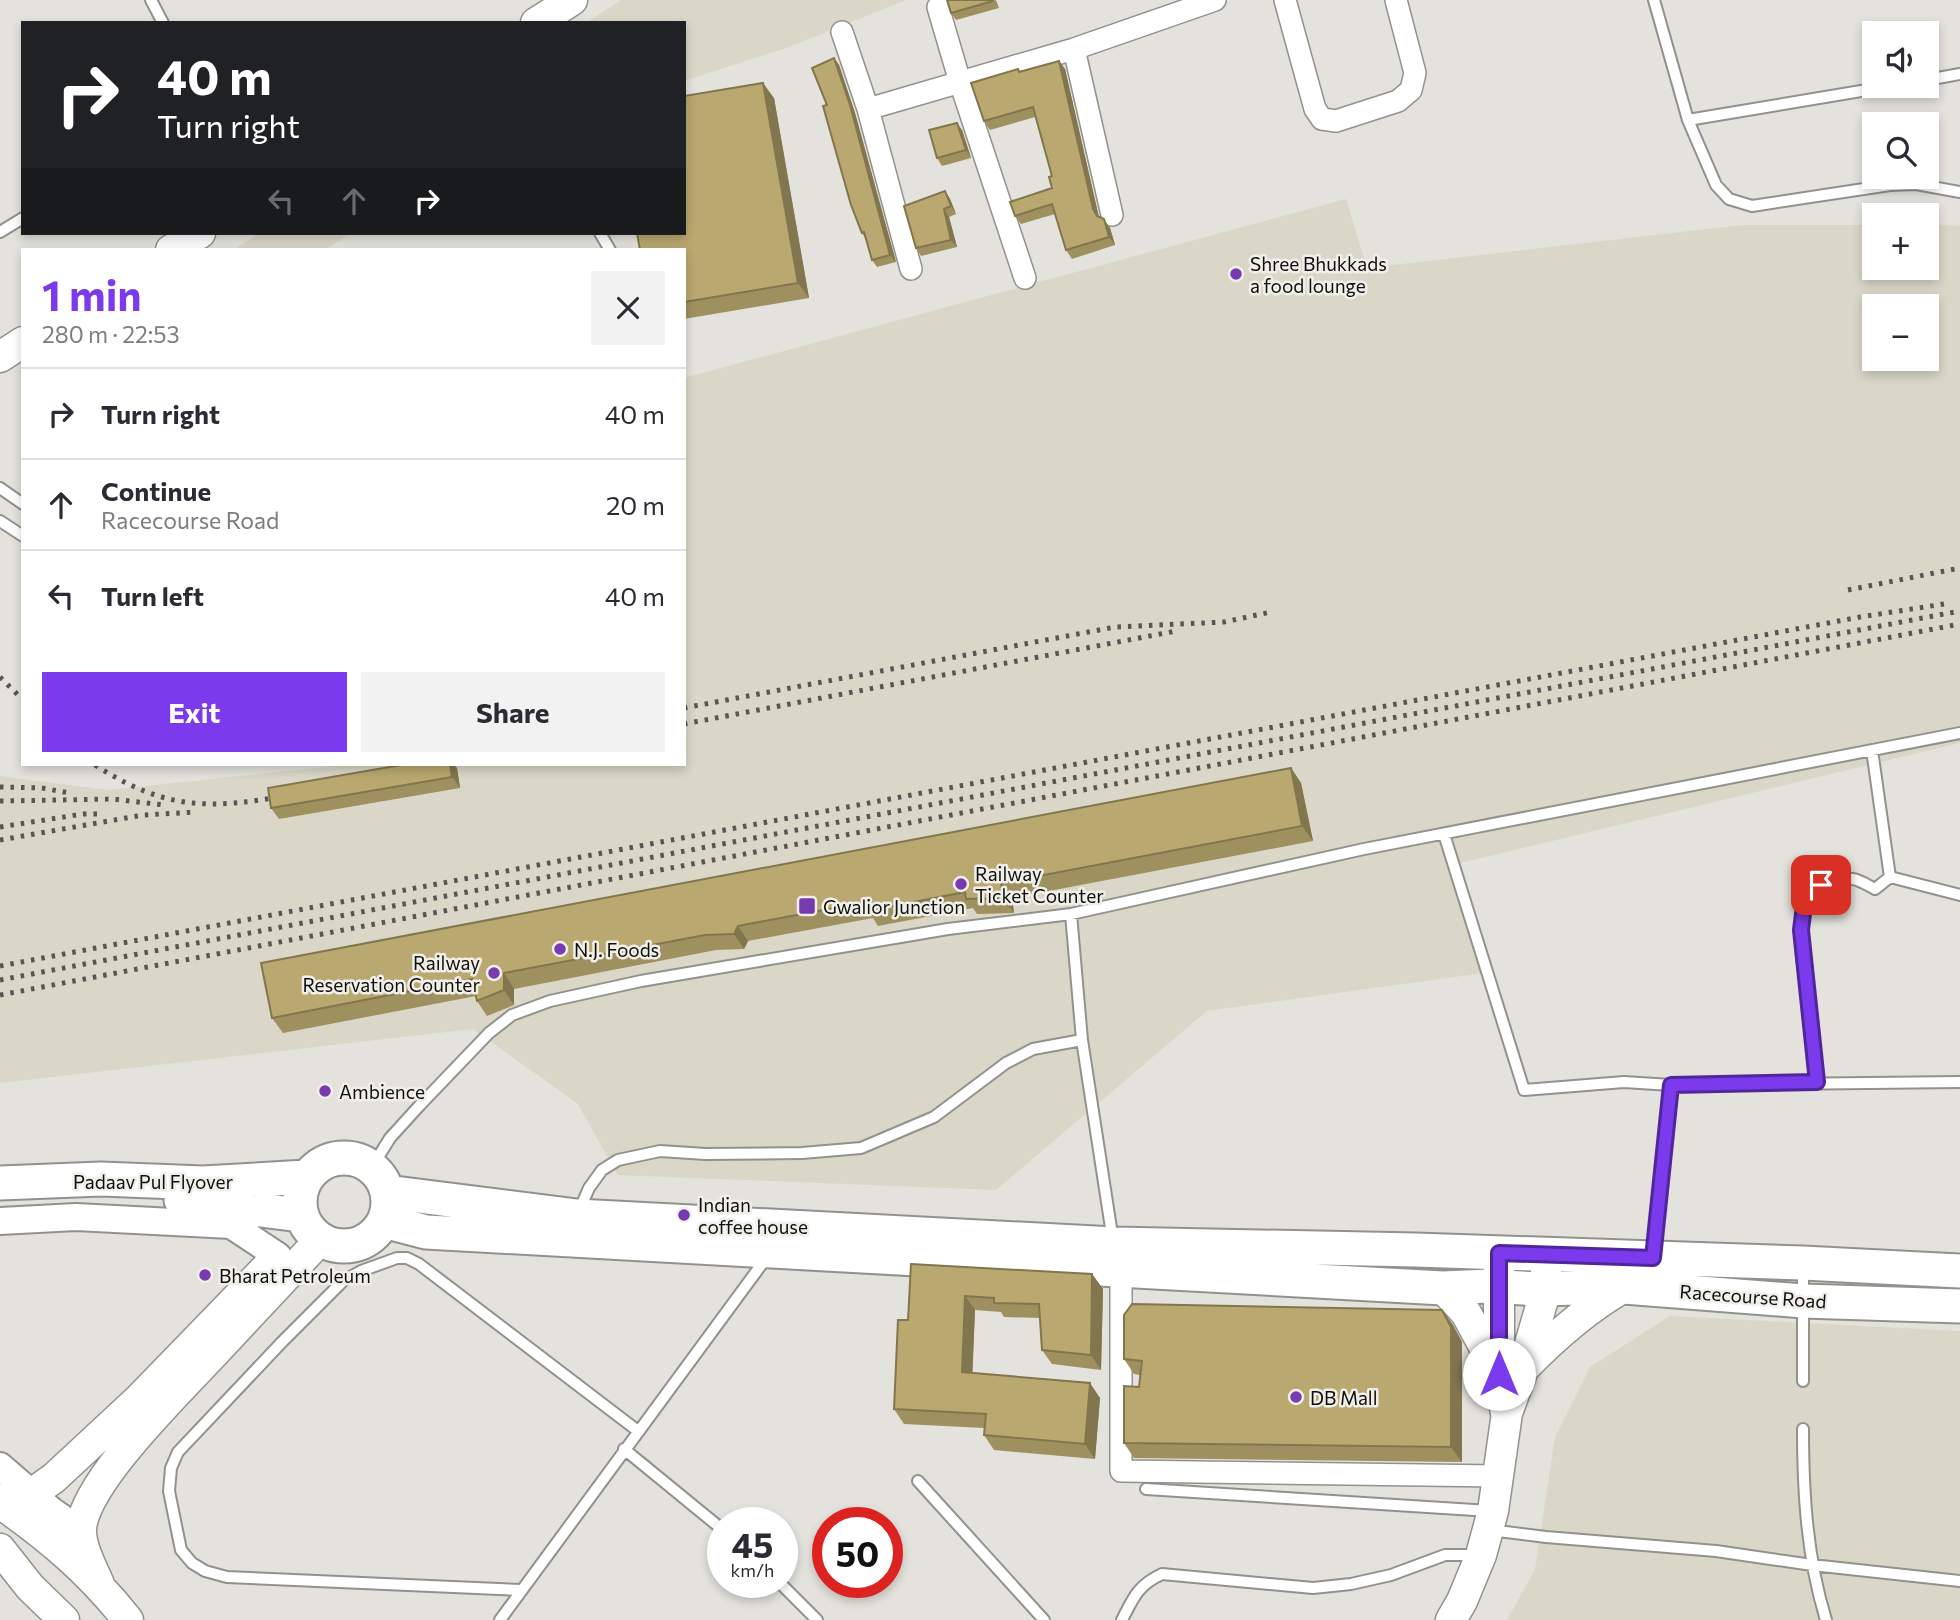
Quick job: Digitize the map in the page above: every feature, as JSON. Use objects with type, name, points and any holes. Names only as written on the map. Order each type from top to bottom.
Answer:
[{"type":"main road","points":[[539,21],[568,1]]},
{"type":"main road","points":[[174,248],[197,235]]},
{"type":"main road","points":[[0,357],[21,343]]},
{"type":"main road","points":[[381,1193],[376,1233],[364,1242],[349,1246],[334,1246],[309,1227],[299,1196],[306,1177],[316,1166],[330,1159],[344,1157],[359,1159],[381,1193],[426,1232],[770,1252],[1118,1258]]},
{"type":"main road","name":"Padaav Pul Flyover","points":[[0,1182],[102,1179],[203,1183],[306,1177]]},
{"type":"main road","points":[[381,1193],[577,1216],[1118,1258]]},
{"type":"main road","name":"Padaav Pul Flyover","points":[[0,1200],[45,1196],[167,1198],[245,1217],[309,1227]]},
{"type":"main road","points":[[0,1501],[33,1493],[68,1466],[139,1399],[309,1227]]},
{"type":"main road","points":[[99,1584],[87,1556],[81,1531],[86,1508],[97,1488],[309,1227]]},
{"type":"main road","points":[[1451,1620],[1462,1601],[1487,1532],[1499,1476],[1511,1371],[1499,1287],[1499,1253]]},
{"type":"main road","name":"Racecourse Road","points":[[1118,1258],[1499,1253],[1960,1271]]},
{"type":"main road","points":[[1511,1371],[1546,1289],[1546,1255]]},
{"type":"main road","name":"Racecourse Road","points":[[1118,1258],[1443,1288],[1624,1287],[1803,1301],[1960,1306]]},
{"type":"main road","points":[[1511,1371],[1594,1304],[1624,1287]]},
{"type":"main road","points":[[1443,1288],[1511,1371]]},
{"type":"main road","points":[[0,1501],[66,1552],[99,1584],[128,1620]]},
{"type":"main road","points":[[2,1558],[54,1614]]},
{"type":"street","points":[[868,109],[1074,49],[1215,0]]},
{"type":"street","points":[[1285,0],[1315,109],[1322,119],[1336,121],[1398,101],[1411,90],[1415,73],[1396,0]]},
{"type":"street","points":[[938,7],[1025,278]]},
{"type":"street","points":[[842,32],[868,109],[911,269]]},
{"type":"street","points":[[1074,49],[1112,215]]},
{"type":"street","points":[[0,1221],[76,1217],[245,1217],[278,1256]]},
{"type":"street","points":[[1118,1258],[1121,1471],[1499,1476]]},
{"type":"street","points":[[0,1466],[52,1511],[81,1531]]},
{"type":"lane","points":[[151,0],[162,21]]},
{"type":"lane","points":[[1654,0],[1688,120],[1716,185],[1729,200],[1752,206],[1890,185],[1916,184],[1960,192]]},
{"type":"lane","points":[[1939,78],[1960,74]]},
{"type":"lane","points":[[1688,120],[1862,91]]},
{"type":"lane","points":[[0,232],[21,219]]},
{"type":"lane","points":[[0,488],[21,503]]},
{"type":"lane","points":[[0,521],[21,535]]},
{"type":"lane","points":[[381,1193],[390,1138],[489,1033],[512,1015],[550,1001],[640,981],[948,929],[1071,914],[1364,849],[1960,733]]},
{"type":"lane","points":[[1872,750],[1891,877]]},
{"type":"lane","points":[[1444,834],[1524,1090],[1624,1082],[1671,1085],[1960,1082]]},
{"type":"lane","points":[[1817,1082],[1801,930],[1805,898],[1821,885],[1854,879],[1875,888],[1891,877],[1960,895]]},
{"type":"lane","points":[[1071,914],[1083,1040],[1118,1258]]},
{"type":"lane","points":[[577,1216],[602,1170],[618,1160],[660,1151],[705,1154],[802,1153],[861,1147],[933,1117],[1006,1063],[1033,1049],[1083,1040]]},
{"type":"lane","points":[[1653,1258],[1671,1085]]},
{"type":"lane","points":[[500,1620],[770,1252]]},
{"type":"lane","points":[[521,1590],[227,1577],[205,1571],[192,1563],[181,1550],[169,1491],[171,1468],[178,1452],[343,1281],[361,1271],[397,1258],[407,1258],[419,1264],[638,1431]]},
{"type":"lane","points":[[1803,1263],[1803,1381]]},
{"type":"lane","points":[[1803,1429],[1803,1478],[1812,1565],[1826,1620]]},
{"type":"lane","points":[[624,1449],[707,1517]]},
{"type":"lane","points":[[918,1481],[1044,1620]]},
{"type":"lane","points":[[1146,1489],[1487,1532],[1716,1551],[1812,1565],[1960,1581]]},
{"type":"lane","points":[[1122,1620],[1135,1594],[1147,1581],[1162,1574],[1313,1588],[1351,1584],[1391,1575],[1445,1555],[1487,1532]]},
{"type":"lane","points":[[795,1598],[817,1620]]},
{"type":"shaded area","points":[[621,0],[906,0],[792,46],[686,80],[686,21],[589,21]]},
{"type":"shaded area","points":[[1346,199],[1367,268],[1742,225],[1862,225],[1862,280],[1939,280],[1939,225],[1960,226],[1960,743],[1456,864],[1484,973],[1207,1011],[996,1190],[618,1175],[577,1103],[473,1029],[0,1083],[0,776],[108,790],[335,766],[686,766],[686,377]]},
{"type":"shaded area","points":[[257,235],[349,235],[327,248],[236,248]]},
{"type":"shaded area","points":[[1670,1316],[1960,1331],[1960,1620],[1507,1620],[1535,1569],[1555,1437],[1590,1367]]},
{"type":"building","points":[[947,0],[993,0],[993,1],[951,13]]},
{"type":"building","points":[[834,58],[850,105],[890,255],[872,260],[864,232],[862,233],[851,205],[823,106],[827,105],[812,68]]},
{"type":"building","points":[[1059,61],[1093,209],[1097,216],[1104,219],[1109,237],[1066,250],[1052,204],[1015,216],[1010,202],[1052,188],[1049,177],[1052,176],[1033,107],[984,121],[971,83],[1018,69],[1019,72]]},
{"type":"building","points":[[763,83],[798,283],[686,302],[686,248],[640,248],[637,235],[686,235],[686,96]]},
{"type":"building","points":[[957,123],[966,150],[937,158],[929,130]]},
{"type":"building","points":[[945,191],[951,206],[944,209],[951,240],[916,248],[904,206]]},
{"type":"building","points":[[395,766],[450,766],[452,777],[271,808],[268,788]]},
{"type":"building","points":[[1291,768],[1302,826],[1001,883],[1003,898],[966,899],[965,892],[868,911],[866,902],[738,926],[734,934],[705,935],[504,973],[504,990],[477,1001],[472,979],[272,1018],[261,963]]},
{"type":"building","points":[[911,1264],[1092,1274],[1091,1355],[1042,1350],[1039,1304],[994,1303],[994,1298],[965,1296],[962,1372],[1090,1383],[1085,1444],[984,1435],[986,1414],[894,1409],[898,1320],[908,1320]]},
{"type":"building","name":"DB Mall","points":[[1132,1304],[1442,1310],[1451,1327],[1451,1447],[1124,1443],[1124,1386],[1139,1387],[1142,1361],[1124,1359],[1124,1315]]},
{"type":"railway","points":[[1848,590],[1960,568]]},
{"type":"railway","points":[[0,966],[1860,617],[1944,604]]},
{"type":"railway","points":[[0,980],[1960,611]]},
{"type":"railway","points":[[686,708],[1115,627],[1224,622],[1271,612]]},
{"type":"railway","points":[[0,995],[1960,624]]},
{"type":"railway","points":[[686,724],[1176,631]]},
{"type":"railway","points":[[0,677],[21,698]]},
{"type":"railway","points":[[97,766],[144,791],[189,802],[235,803],[289,795]]},
{"type":"railway","points":[[0,787],[42,788],[70,793]]},
{"type":"railway","points":[[0,801],[113,799],[164,805]]},
{"type":"railway","points":[[0,840],[143,815],[197,812]]},
{"type":"railway","points":[[0,827],[83,814],[101,814]]},
{"type":"place","name":"Shree Bhukkads a food lounge","points":[[1236,274]]},
{"type":"place","name":"Railway Ticket Counter","points":[[961,884]]},
{"type":"place","name":"Gwalior Junction","points":[[807,906]]},
{"type":"place","name":"N.J. Foods","points":[[560,949]]},
{"type":"place","name":"Railway Reservation Counter","points":[[494,973]]},
{"type":"place","name":"Ambience","points":[[325,1091]]},
{"type":"place","name":"Indian coffee house","points":[[684,1215]]},
{"type":"place","name":"Bharat Petroleum","points":[[205,1275]]},
{"type":"place","name":"DB Mall","points":[[1296,1397]]},
{"type":"route","points":[[1499,1374],[1499,1253],[1653,1258],[1671,1085],[1817,1082],[1801,930],[1805,898],[1809,892],[1821,885]]}]
